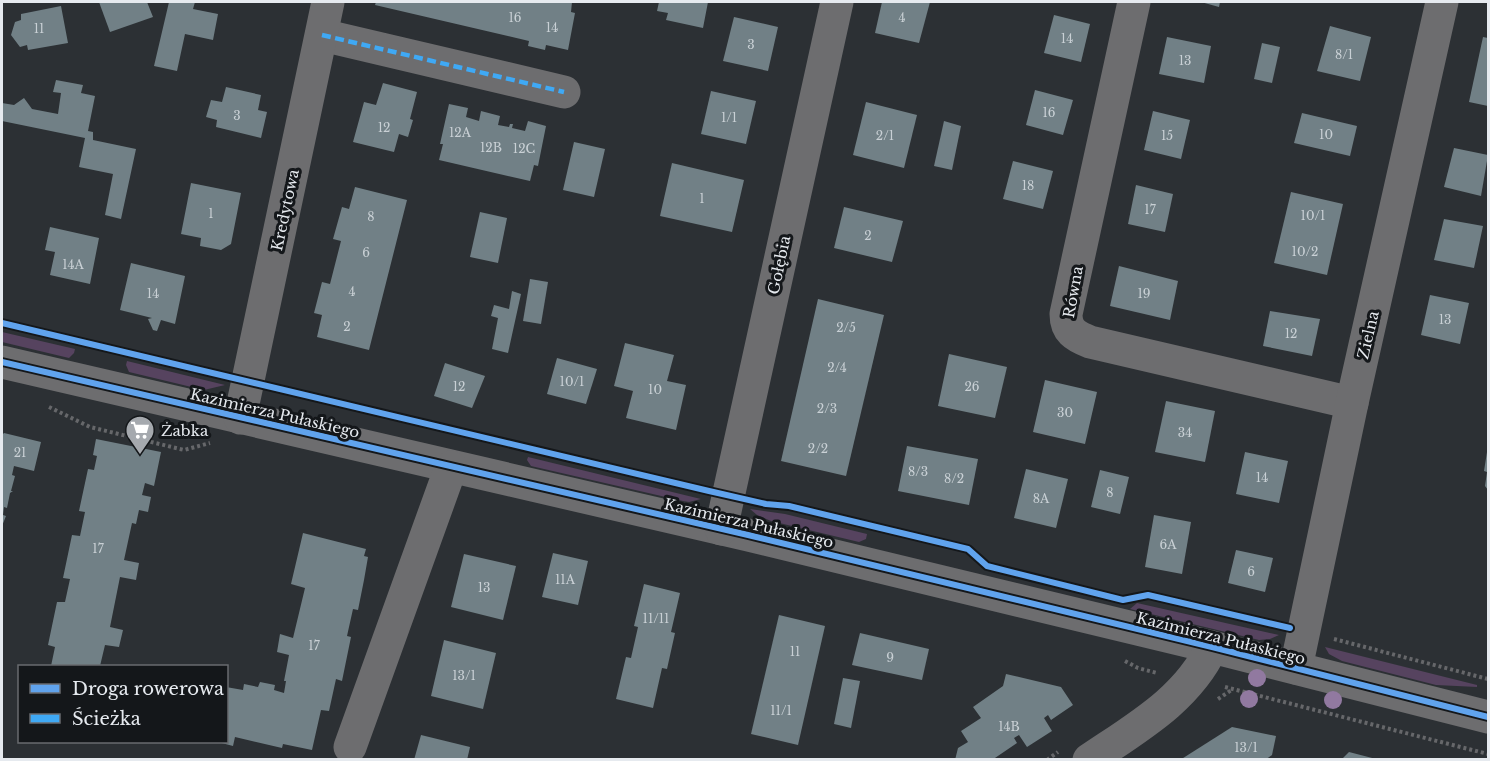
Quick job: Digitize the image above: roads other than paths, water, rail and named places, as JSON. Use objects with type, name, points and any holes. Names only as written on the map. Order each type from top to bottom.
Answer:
[{"type":"street","name":"Kredytowa","points":[[240,418],[328,2]]},
{"type":"street","name":"Gołębia","points":[[721,529],[837,2]]},
{"type":"street","name":"Równa","points":[[1134,2],[1066,314],[1069,331],[1090,342],[1352,403]]},
{"type":"street","name":"Zielna","points":[[1296,668],[1352,403],[1442,2]]},
{"type":"street","points":[[322,35],[564,92]]},
{"type":"street","name":"Kazimierza Pułaskiego","points":[[2,362],[721,529],[1212,647],[1488,717]]},
{"type":"street","points":[[350,747],[451,467]]},
{"type":"street","points":[[1089,759],[1152,717],[1174,699],[1204,665],[1212,647]]},
{"type":"place","name":"Żabka","points":[[140,456]]}]
